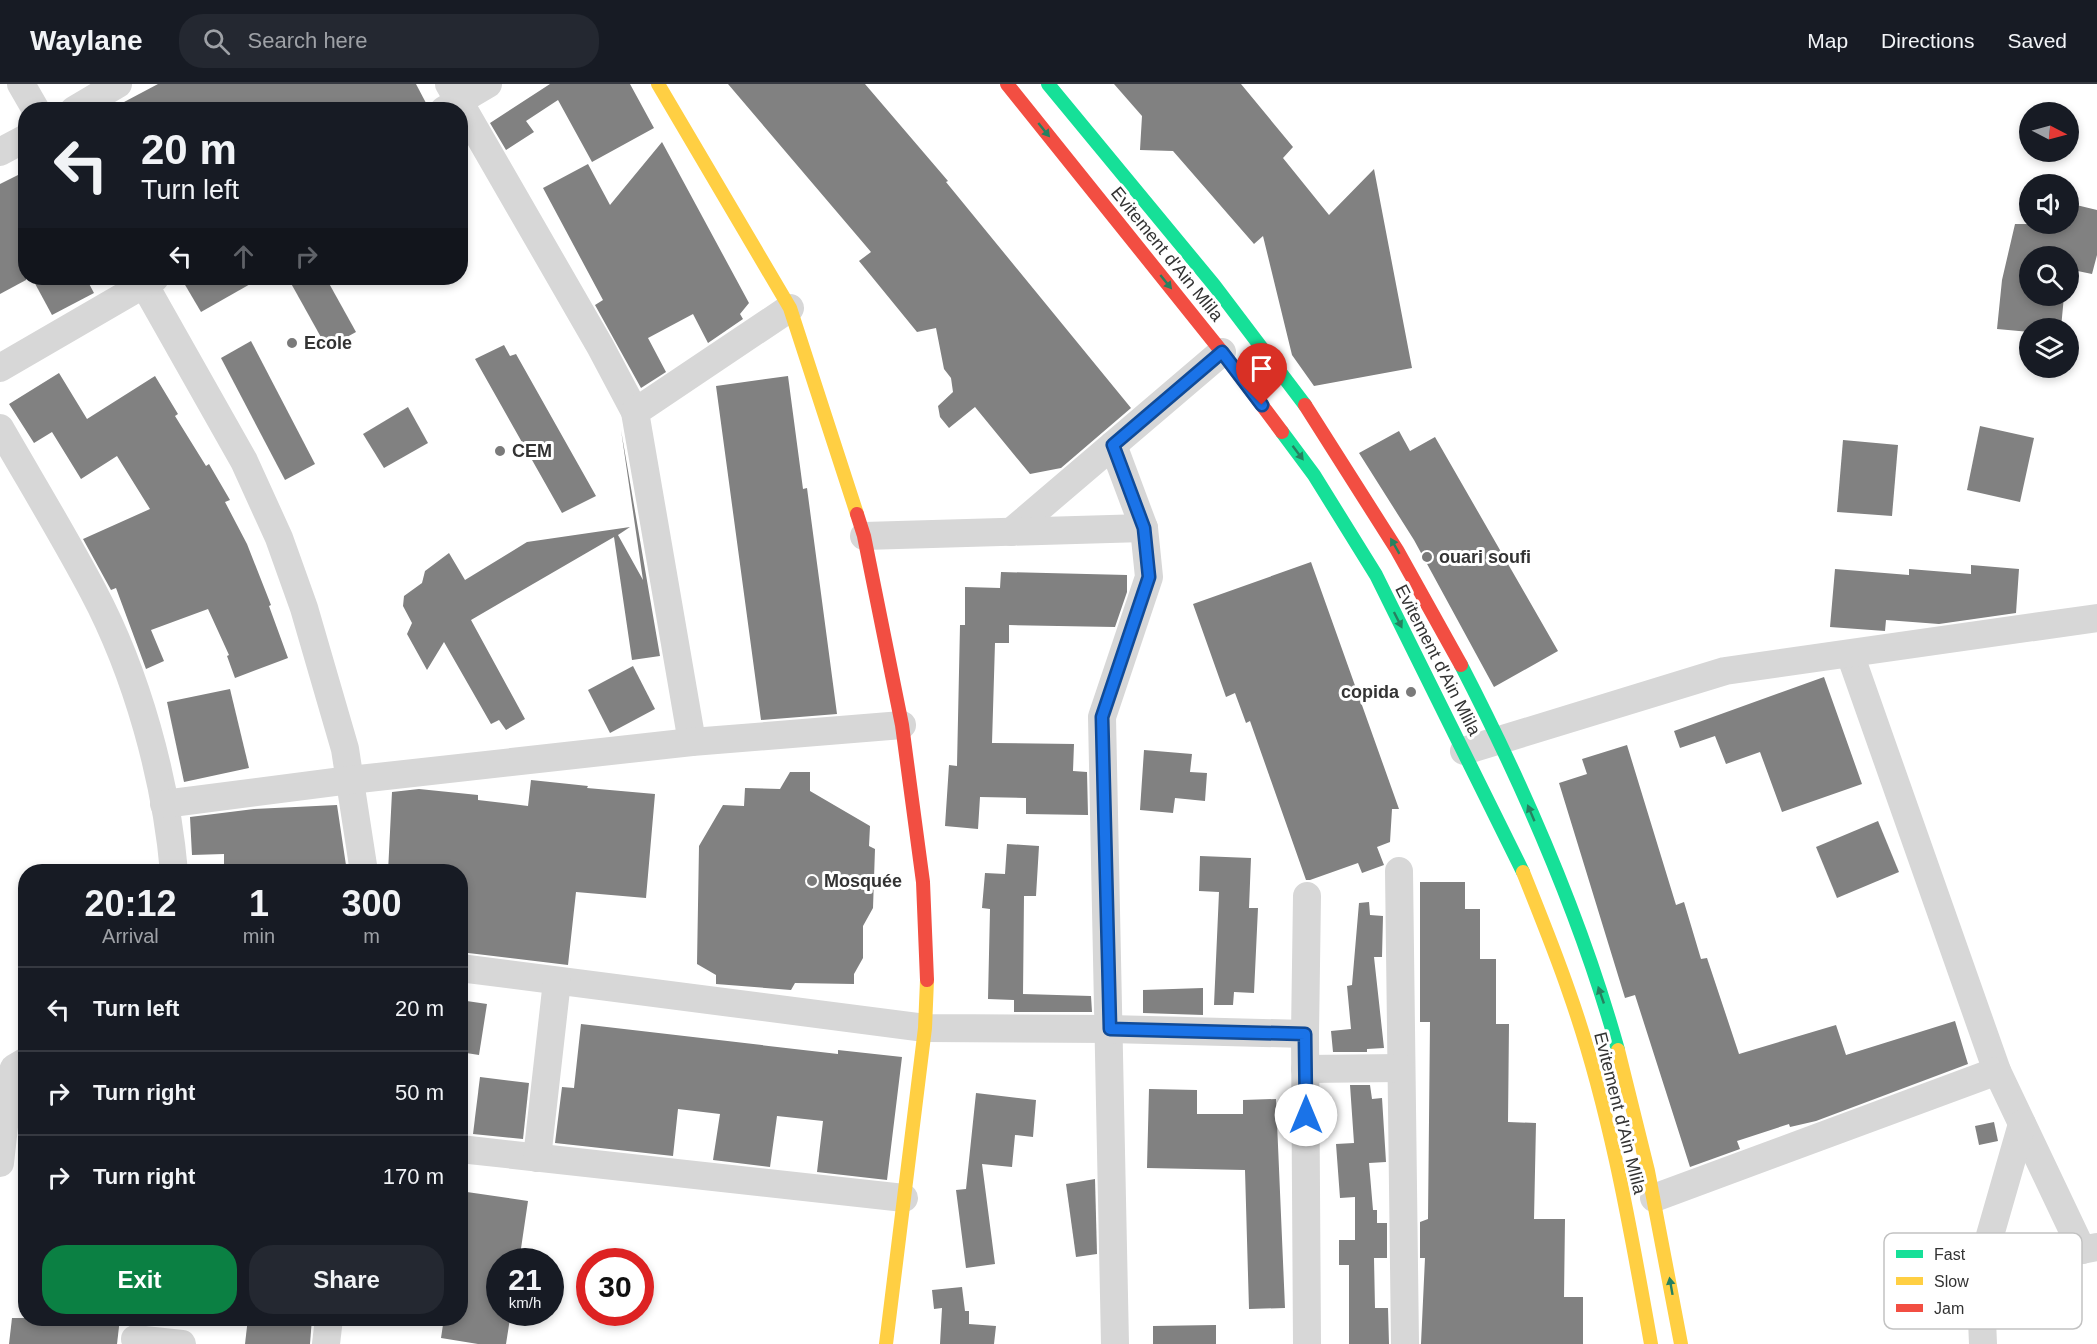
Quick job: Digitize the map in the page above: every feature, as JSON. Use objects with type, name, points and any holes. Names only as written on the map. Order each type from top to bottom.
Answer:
[{"type":"main road","points":[[658,84],[790,308],[864,536],[902,725],[923,882],[928,965],[925,1028],[886,1344]]},
{"type":"main road","name":"Evitement d'Ain Mlila","points":[[1007,84],[1222,352],[1314,475],[1376,575],[1521,866],[1570,993],[1608,1129],[1630,1227],[1651,1344]]},
{"type":"main road","name":"Evitement d'Ain Mlila","points":[[1048,84],[1259,343],[1309,411],[1390,538],[1461,662],[1499,738],[1555,872],[1604,1002],[1635,1111],[1681,1344]]},
{"type":"street","points":[[21,84],[31,102]]},
{"type":"street","points":[[88,102],[118,84]]},
{"type":"street","points":[[451,98],[488,84]]},
{"type":"street","points":[[468,126],[600,346],[635,412],[692,742]]},
{"type":"street","points":[[0,152],[18,142]]},
{"type":"street","points":[[0,368],[142,285]]},
{"type":"street","points":[[151,285],[244,461],[279,538],[304,608],[345,749],[363,864]]},
{"type":"street","points":[[635,412],[790,308]]},
{"type":"street","points":[[1011,532],[1222,352]]},
{"type":"street","points":[[0,428],[94,593],[132,682],[159,776],[173,864]]},
{"type":"street","points":[[1113,445],[1144,528],[1149,577],[1102,717],[1115,1344]]},
{"type":"street","points":[[864,536],[1144,528]]},
{"type":"street","points":[[1464,751],[1499,738],[1725,671],[2097,618]]},
{"type":"street","points":[[1850,654],[1997,1071],[2022,1124],[2081,1233]]},
{"type":"street","points":[[164,804],[350,780],[692,742],[902,725]]},
{"type":"street","points":[[1399,872],[1405,1344]]},
{"type":"street","points":[[1307,896],[1305,1034],[1307,1344]]},
{"type":"street","points":[[468,969],[925,1028],[1110,1029],[1305,1034]]},
{"type":"street","points":[[537,1158],[558,981]]},
{"type":"street","points":[[0,1163],[9,1081],[14,1068],[18,1066]]},
{"type":"street","points":[[1305,1069],[1401,1068]]},
{"type":"street","points":[[1654,1198],[1997,1071]]},
{"type":"street","points":[[1991,1233],[2022,1124]]},
{"type":"street","points":[[468,1150],[904,1198]]},
{"type":"street","points":[[2082,1234],[2090,1249]]},
{"type":"street","points":[[326,1344],[328,1326]]},
{"type":"street","points":[[1982,1329],[1983,1344]]},
{"type":"street","points":[[135,1334],[182,1344]]},
{"type":"building","points":[[158,84],[416,84],[425,102],[124,102]]},
{"type":"building","points":[[550,84],[630,84],[654,128],[592,162],[558,100],[526,121],[534,132],[506,150],[490,123]]},
{"type":"building","points":[[728,84],[865,84],[948,181],[946,182],[1131,408],[1061,468],[1030,474],[975,407],[949,428],[940,417],[938,406],[953,392],[951,378],[944,369],[936,328],[917,332],[859,261],[871,252]]},
{"type":"building","points":[[1114,84],[1241,84],[1293,147],[1283,158],[1329,215],[1374,169],[1412,368],[1314,386],[1292,355],[1263,236],[1254,244],[1173,151],[1140,150],[1142,116]]},
{"type":"building","points":[[662,142],[749,303],[740,314],[743,319],[708,343],[693,314],[648,338],[666,372],[641,388],[595,305],[603,300],[543,188],[588,164],[610,205]]},
{"type":"building","points":[[18,175],[18,284],[0,294],[0,184]]},
{"type":"building","points":[[2079,206],[2097,210],[2097,255],[2092,274],[2079,271],[2079,246],[2019,246],[2019,306],[2063,306],[2062,318],[2019,318],[2019,331],[1997,329],[2002,280],[2015,224],[2019,224],[2019,234],[2079,234]]},
{"type":"building","points":[[36,285],[90,285],[94,293],[52,315]]},
{"type":"building","points":[[185,285],[249,285],[201,312]]},
{"type":"building","points":[[292,285],[330,285],[356,332],[327,348]]},
{"type":"building","points":[[251,341],[315,464],[285,480],[221,358]]},
{"type":"building","points":[[504,345],[510,356],[516,354],[596,496],[562,513],[475,359]]},
{"type":"building","points":[[59,373],[87,419],[155,376],[178,414],[175,416],[206,466],[209,464],[230,500],[225,502],[247,544],[271,605],[269,606],[288,658],[235,678],[227,656],[229,655],[208,609],[151,630],[164,661],[146,669],[116,588],[111,590],[83,539],[150,509],[117,456],[81,479],[52,432],[34,443],[9,404]]},
{"type":"building","points":[[788,376],[803,489],[807,488],[837,714],[761,720],[716,386]]},
{"type":"building","points":[[408,407],[428,443],[384,468],[363,434]]},
{"type":"building","points":[[1980,426],[2034,438],[2020,502],[1967,490]]},
{"type":"building","points":[[621,430],[660,656],[632,660],[614,537],[471,620],[525,719],[506,730],[499,720],[491,724],[444,642],[427,670],[407,634],[412,623],[403,606],[404,596],[422,583],[425,571],[449,553],[465,580],[527,542],[630,527],[618,535],[643,580]]},
{"type":"building","points":[[1399,431],[1410,451],[1435,437],[1558,651],[1494,687],[1414,540],[1359,453]]},
{"type":"building","points":[[1843,440],[1898,445],[1892,516],[1837,512]]},
{"type":"building","points":[[1311,562],[1399,809],[1392,809],[1390,842],[1377,847],[1384,865],[1362,873],[1358,863],[1306,880],[1250,721],[1246,723],[1235,693],[1226,697],[1193,604]]},
{"type":"building","points":[[1971,565],[2019,569],[2016,613],[1939,624],[1886,620],[1885,631],[1830,627],[1835,569],[1909,575],[1909,569],[1971,574]]},
{"type":"building","points":[[1001,572],[1127,575],[1127,592],[1115,627],[1009,625],[1009,643],[995,643],[992,743],[1074,744],[1073,771],[1087,772],[1088,815],[1026,814],[1026,798],[980,797],[978,829],[945,826],[949,765],[957,766],[960,625],[965,625],[965,587],[1000,588]]},
{"type":"building","points":[[633,666],[655,709],[610,733],[588,690]]},
{"type":"building","points":[[1824,677],[1862,784],[1782,812],[1760,752],[1726,764],[1715,736],[1680,748],[1674,731]]},
{"type":"building","points":[[230,689],[249,768],[184,782],[167,702]]},
{"type":"building","points":[[1627,745],[1676,905],[1684,902],[1701,959],[1707,958],[1739,1054],[1836,1025],[1846,1055],[1955,1021],[1968,1064],[1816,1121],[1790,1127],[1789,1124],[1737,1141],[1740,1149],[1690,1167],[1635,995],[1625,998],[1559,783],[1587,774],[1582,759]]},
{"type":"building","points":[[1144,750],[1192,754],[1190,772],[1207,773],[1205,801],[1175,798],[1173,813],[1140,810]]},
{"type":"building","name":"Mosquée","points":[[790,772],[810,772],[810,791],[870,826],[869,846],[875,849],[873,908],[863,926],[863,958],[854,974],[854,984],[795,983],[791,990],[716,984],[716,975],[697,964],[699,846],[723,805],[744,806],[745,788],[780,789]]},
{"type":"building","points":[[531,780],[655,794],[646,898],[576,892],[568,965],[468,953],[468,864],[388,864],[392,792],[419,789],[478,795],[478,800],[528,806]]},
{"type":"building","points":[[337,805],[346,864],[224,864],[224,854],[192,855],[190,817],[254,809]]},
{"type":"building","points":[[1878,821],[1899,872],[1837,898],[1816,847]]},
{"type":"building","points":[[1007,844],[1039,846],[1036,896],[1024,896],[1023,994],[1091,996],[1092,1012],[1014,1012],[1014,1000],[988,999],[990,909],[982,908],[985,873],[1005,874]]},
{"type":"building","points":[[1200,856],[1251,858],[1249,908],[1258,908],[1254,993],[1234,992],[1233,1005],[1214,1005],[1219,892],[1199,891]]},
{"type":"building","points":[[1420,882],[1465,882],[1465,909],[1480,909],[1480,959],[1496,959],[1496,1024],[1509,1024],[1508,1122],[1536,1123],[1534,1219],[1565,1219],[1564,1297],[1583,1297],[1583,1344],[1421,1344],[1425,1258],[1420,1258],[1420,1222],[1428,1219],[1430,1022],[1420,1022]]},
{"type":"building","points":[[1369,902],[1370,915],[1383,916],[1382,957],[1374,957],[1384,1048],[1367,1049],[1367,1052],[1333,1052],[1331,1031],[1351,1029],[1347,986],[1352,985],[1359,903]]},
{"type":"building","points":[[1203,988],[1203,1015],[1143,1013],[1143,990]]},
{"type":"building","points":[[468,1001],[487,1004],[479,1055],[468,1053]]},
{"type":"building","points":[[581,1024],[838,1054],[838,1050],[902,1057],[887,1180],[817,1172],[823,1121],[777,1116],[770,1167],[713,1160],[720,1114],[678,1109],[673,1156],[555,1143],[562,1087],[574,1088]]},
{"type":"building","points":[[480,1077],[529,1083],[523,1139],[473,1134]]},
{"type":"building","points":[[1350,1085],[1370,1085],[1372,1099],[1382,1098],[1386,1162],[1369,1163],[1373,1210],[1377,1210],[1377,1223],[1387,1223],[1387,1258],[1374,1258],[1375,1308],[1388,1308],[1389,1344],[1349,1344],[1349,1265],[1339,1265],[1339,1240],[1355,1240],[1355,1197],[1340,1198],[1336,1144],[1354,1143]]},
{"type":"building","points":[[1149,1089],[1197,1090],[1197,1114],[1243,1114],[1243,1100],[1276,1099],[1285,1308],[1249,1309],[1245,1170],[1147,1168]]},
{"type":"building","points":[[976,1093],[1036,1100],[1033,1137],[1015,1135],[1012,1167],[982,1164],[995,1264],[966,1268],[956,1190],[966,1189]]},
{"type":"building","points":[[1994,1122],[1998,1141],[1979,1145],[1975,1126]]},
{"type":"building","points":[[1095,1179],[1097,1254],[1076,1257],[1066,1184]]},
{"type":"building","points":[[468,1192],[528,1201],[521,1248],[486,1248],[486,1326],[509,1326],[506,1344],[478,1344],[441,1338],[443,1326],[468,1326]]},
{"type":"building","points":[[962,1287],[965,1311],[969,1311],[969,1324],[996,1326],[994,1344],[940,1344],[942,1308],[934,1309],[932,1290]]},
{"type":"building","points":[[12,1318],[18,1318],[18,1326],[119,1326],[117,1344],[9,1344]]},
{"type":"building","points":[[1216,1325],[1216,1344],[1153,1344],[1153,1326]]},
{"type":"building","points":[[247,1326],[311,1326],[310,1344],[245,1344]]},
{"type":"traffic: fast","points":[[1048,84],[1214,285],[1305,405]]},
{"type":"traffic: fast","points":[[1282,432],[1314,475],[1376,575],[1523,872]]},
{"type":"traffic: fast","points":[[1461,665],[1529,805],[1569,902],[1618,1050]]},
{"type":"traffic: slow","points":[[658,84],[790,308],[857,514]]},
{"type":"traffic: slow","points":[[1523,872],[1564,977],[1596,1078],[1617,1166],[1651,1344]]},
{"type":"traffic: slow","points":[[886,1344],[925,1028],[927,980]]},
{"type":"traffic: slow","points":[[1618,1050],[1648,1171],[1681,1344]]},
{"type":"traffic: jam","points":[[1007,84],[1222,352],[1282,432]]},
{"type":"traffic: jam","points":[[1305,405],[1397,550],[1461,665]]},
{"type":"traffic: jam","points":[[857,514],[864,536],[902,725],[923,882],[927,980]]},
{"type":"place","name":"Ecole","points":[[292,343]]},
{"type":"place","name":"CEM","points":[[500,451]]},
{"type":"place","name":"ouari soufi","points":[[1427,557]]},
{"type":"place","name":"copida","points":[[1411,692]]},
{"type":"place","name":"Mosquée","points":[[812,881]]},
{"type":"route","points":[[1262,405],[1222,352],[1113,445],[1144,528],[1149,577],[1102,717],[1110,1029],[1305,1034],[1306,1115]]}]
